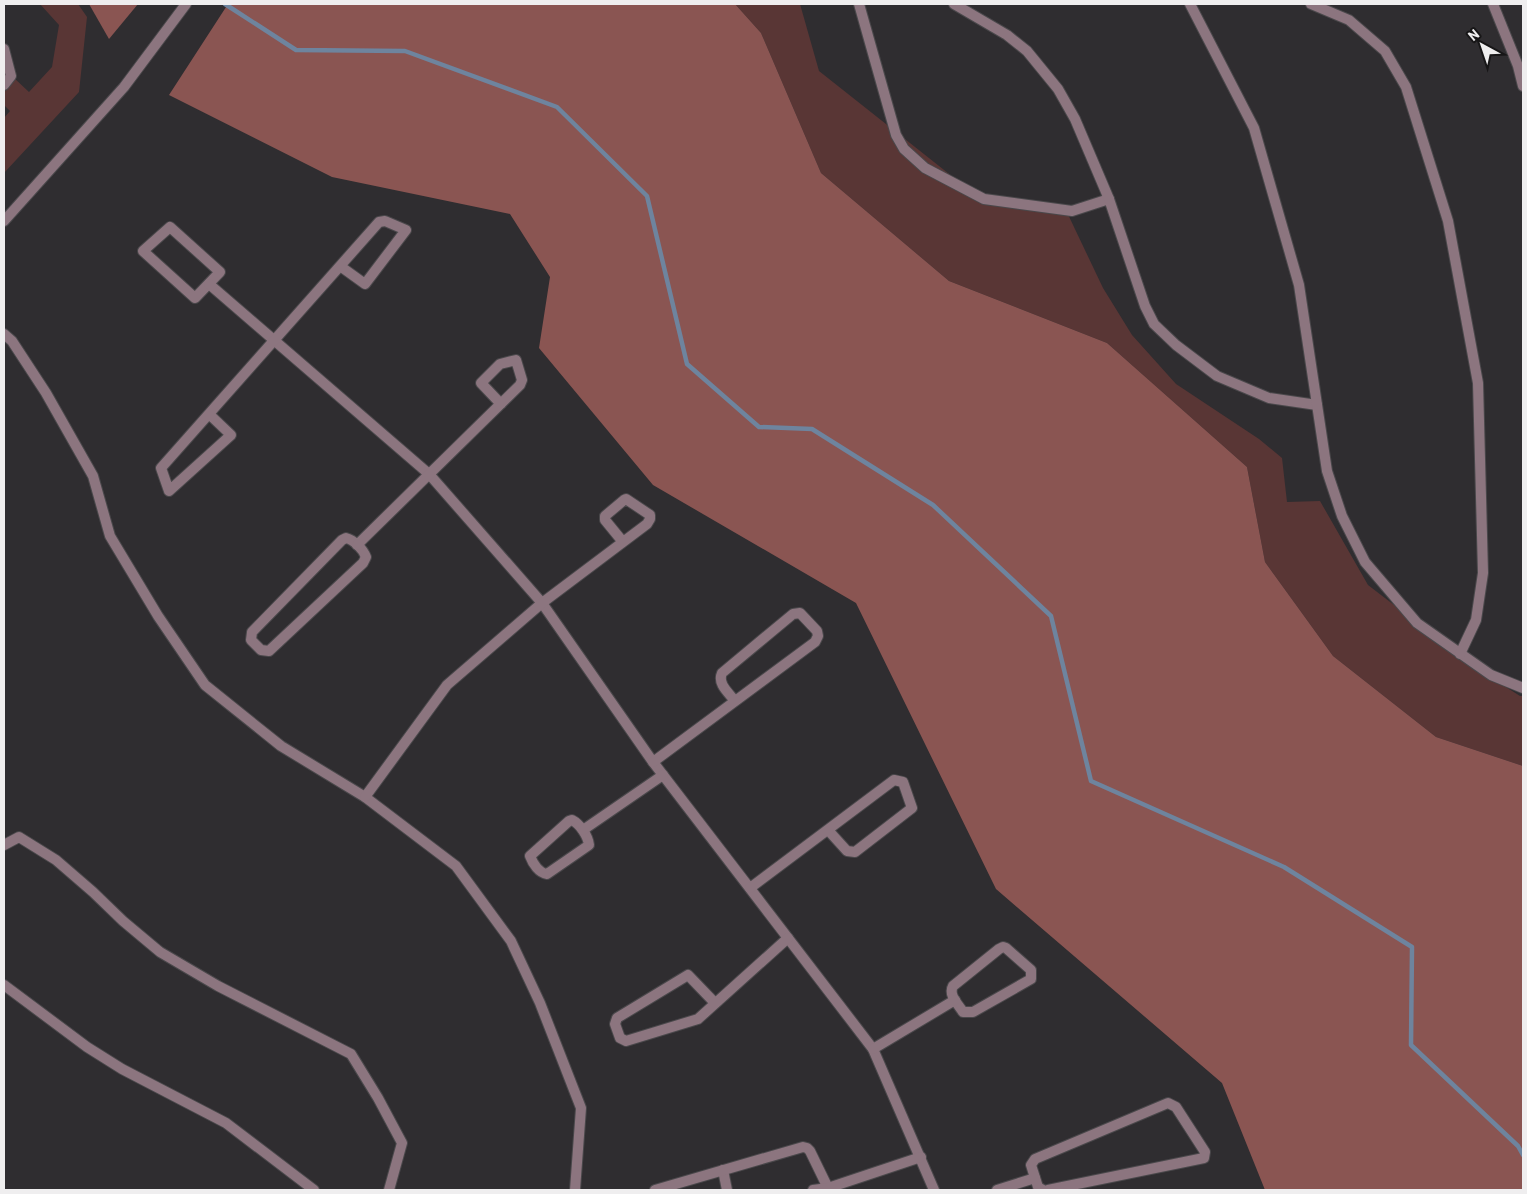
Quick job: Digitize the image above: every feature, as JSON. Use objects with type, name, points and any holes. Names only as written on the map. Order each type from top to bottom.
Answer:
[{"type":"street","points":[[4,221],[124,87],[186,4]]},
{"type":"street","points":[[859,4],[896,135],[904,149],[925,168],[984,199],[1072,211],[1108,199]]},
{"type":"street","points":[[954,4],[1007,35],[1027,50],[1058,89],[1075,118],[1108,199],[1145,306],[1154,324],[1171,340],[1217,376],[1269,398],[1317,405]]},
{"type":"street","points":[[1190,4],[1254,128],[1299,285],[1327,471],[1342,516],[1365,562],[1417,624],[1491,676],[1523,688]]},
{"type":"street","points":[[1311,4],[1348,20],[1385,51],[1406,86],[1448,221],[1478,382],[1482,573],[1476,620],[1460,654]]},
{"type":"street","points":[[1493,4],[1521,65],[1523,86]]},
{"type":"street","points":[[4,49],[11,76],[4,85]]},
{"type":"street","points":[[209,414],[231,435],[169,491],[161,468],[209,414],[274,341],[340,266],[379,222],[385,221],[406,230],[365,284],[340,266]]},
{"type":"street","points":[[170,227],[220,272],[209,284],[195,298],[144,251],[170,227]]},
{"type":"street","points":[[209,284],[429,474],[542,603],[653,762],[873,1049],[934,1190]]},
{"type":"street","points":[[4,334],[12,341],[46,393],[93,476],[110,536],[158,616],[205,685],[281,746],[365,797],[456,866],[511,941],[540,1003],[582,1108],[576,1190]]},
{"type":"street","points":[[357,545],[501,404]]},
{"type":"street","points":[[365,797],[447,685],[542,603],[647,524],[650,515],[626,499],[605,516],[623,542]]},
{"type":"street","points":[[346,538],[351,539],[357,545],[366,557],[363,563],[269,651],[261,650],[251,640],[252,632],[342,540],[346,538]]},
{"type":"street","points":[[653,762],[815,642],[818,636],[817,631],[800,614],[793,614],[722,673],[720,682],[735,701]]},
{"type":"street","points":[[582,830],[663,775]]},
{"type":"street","points":[[750,888],[894,780],[904,782],[912,808],[855,852],[847,851],[828,830]]},
{"type":"street","points":[[576,821],[582,830],[589,842],[588,848],[548,874],[540,872],[531,859],[532,854],[569,822],[576,821]]},
{"type":"street","points":[[4,845],[19,837],[56,860],[160,952],[218,986],[351,1054],[378,1098],[402,1143],[390,1190]]},
{"type":"street","points":[[715,1003],[688,975],[617,1018],[615,1024],[620,1038],[626,1041],[698,1019],[788,938]]},
{"type":"street","points":[[1006,948],[1031,970],[1031,979],[973,1012],[963,1012],[955,1000],[951,994],[953,986],[999,949],[1006,948]]},
{"type":"street","points":[[4,985],[87,1047],[122,1069],[226,1123],[314,1190]]},
{"type":"street","points":[[873,1049],[955,1000]]},
{"type":"street","points":[[1043,1190],[1038,1187],[1031,1165],[1035,1159],[1168,1103],[1176,1107],[1205,1152],[1204,1158],[1048,1190]]},
{"type":"street","points":[[655,1190],[803,1147],[807,1148],[828,1188]]},
{"type":"street","points":[[813,1190],[828,1188],[921,1157]]},
{"type":"street","points":[[723,1170],[726,1190]]},
{"type":"street","points":[[997,1190],[1035,1178]]},
{"type":"shaded area","points":[[40,4],[78,4],[87,17],[79,92],[4,173],[4,118],[10,111],[4,105],[4,90],[14,78],[29,92],[52,67],[59,25]]},
{"type":"shaded area","points":[[89,4],[138,4],[109,39]]},
{"type":"shaded area","points":[[228,4],[735,4],[761,33],[821,173],[949,281],[1107,343],[1247,467],[1265,562],[1333,656],[1436,737],[1523,766],[1523,1190],[1265,1190],[1222,1083],[996,889],[856,603],[653,485],[539,348],[550,277],[510,214],[332,177],[169,95]]},
{"type":"shaded area","points":[[735,4],[800,4],[819,71],[982,200],[1064,206],[1103,288],[1132,335],[1176,384],[1259,439],[1282,458],[1287,502],[1320,501],[1368,585],[1476,668],[1520,696],[1523,696],[1523,766],[1436,737],[1333,656],[1265,562],[1247,467],[1107,343],[949,281],[821,173],[761,33]]},
{"type":"waterway","points":[[225,4],[296,50],[405,51],[557,107],[647,196],[687,364],[759,427],[812,429],[933,505],[1051,616],[1091,781],[1284,867],[1412,947],[1411,1045],[1518,1146],[1523,1155]]}]
